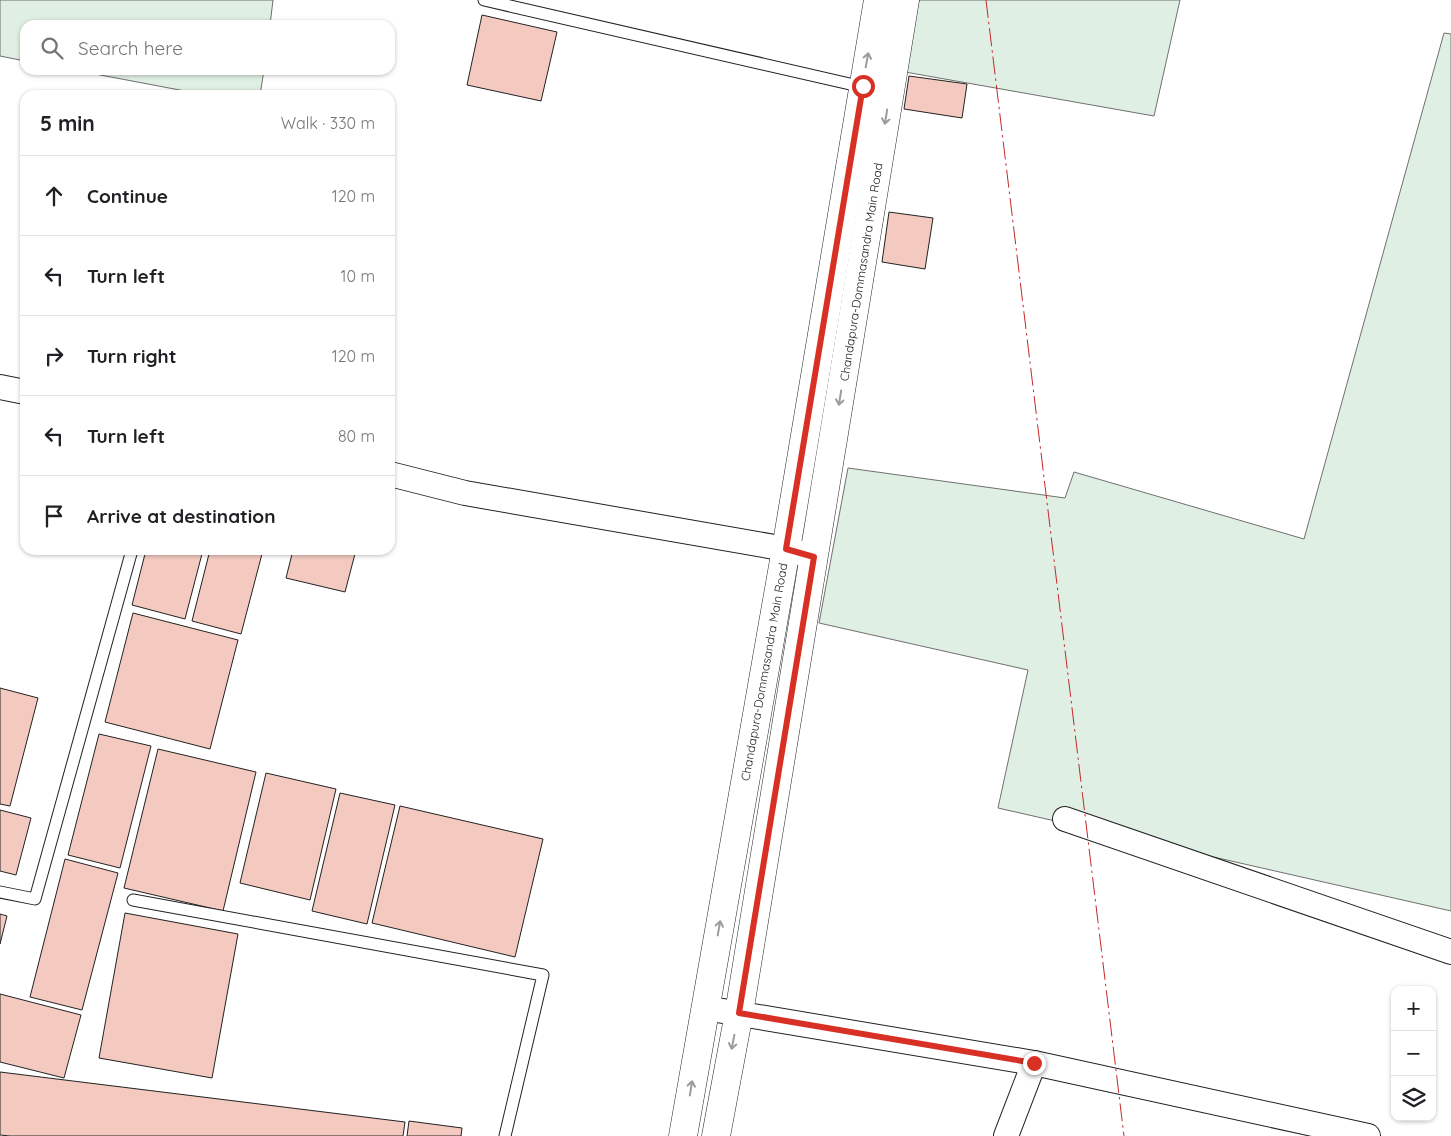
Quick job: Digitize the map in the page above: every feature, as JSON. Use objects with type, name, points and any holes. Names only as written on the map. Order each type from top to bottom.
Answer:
[{"type":"main road","name":"Chandapura-Dommasandra Main Road","points":[[683,1136],[786,549],[878,0]]},
{"type":"main road","name":"Chandapura-Dommasandra Main Road","points":[[716,1136],[739,1013],[905,0]]},
{"type":"street","points":[[0,387],[20,391]]},
{"type":"street","points":[[395,475],[465,493],[786,549],[814,557]]},
{"type":"street","points":[[1065,819],[1451,952]]},
{"type":"street","points":[[705,1008],[1034,1063],[1368,1136]]},
{"type":"street","points":[[1006,1136],[1034,1063]]},
{"type":"lane","points":[[484,0],[863,86]]},
{"type":"lane","points":[[0,892],[36,899],[131,555]]},
{"type":"lane","points":[[133,900],[543,975],[505,1136]]},
{"type":"green space","points":[[0,0],[273,0],[271,20],[20,20],[20,60],[0,56]]},
{"type":"green space","points":[[919,0],[1180,0],[1154,116],[905,72]]},
{"type":"green space","points":[[1444,33],[1451,34],[1451,911],[998,808],[1028,670],[819,623],[848,468],[1065,498],[1074,472],[1304,539]]},
{"type":"green space","points":[[100,75],[263,75],[261,90],[180,90]]},
{"type":"building","points":[[482,15],[557,32],[541,101],[467,85]]},
{"type":"building","points":[[909,76],[967,84],[962,118],[904,109]]},
{"type":"building","points":[[889,212],[933,218],[925,269],[882,262]]},
{"type":"building","points":[[145,555],[202,555],[185,619],[132,605]]},
{"type":"building","points":[[209,555],[262,555],[241,634],[192,621]]},
{"type":"building","points":[[292,555],[355,555],[345,592],[286,578]]},
{"type":"building","points":[[133,613],[238,640],[210,749],[105,722]]},
{"type":"building","points":[[0,688],[38,698],[10,806],[0,804]]},
{"type":"building","points":[[99,734],[151,746],[120,868],[68,855]]},
{"type":"building","points":[[158,749],[256,772],[223,911],[124,888]]},
{"type":"building","points":[[266,773],[336,789],[310,900],[240,883]]},
{"type":"building","points":[[340,793],[395,805],[367,924],[312,911]]},
{"type":"building","points":[[400,806],[543,839],[515,957],[372,923]]},
{"type":"building","points":[[0,810],[31,818],[16,875],[0,871]]},
{"type":"building","points":[[65,859],[118,873],[82,1010],[30,997]]},
{"type":"building","points":[[125,913],[238,934],[212,1078],[99,1058]]},
{"type":"building","points":[[0,914],[7,916],[0,944]]},
{"type":"building","points":[[0,994],[81,1015],[64,1078],[0,1062]]},
{"type":"building","points":[[0,1072],[405,1122],[403,1136],[0,1135]]},
{"type":"building","points":[[409,1121],[462,1128],[461,1136],[407,1136]]},
{"type":"power","points":[[986,0],[1124,1136]]},
{"type":"route","points":[[863,86],[786,549],[814,557],[739,1013],[1034,1063]]}]
